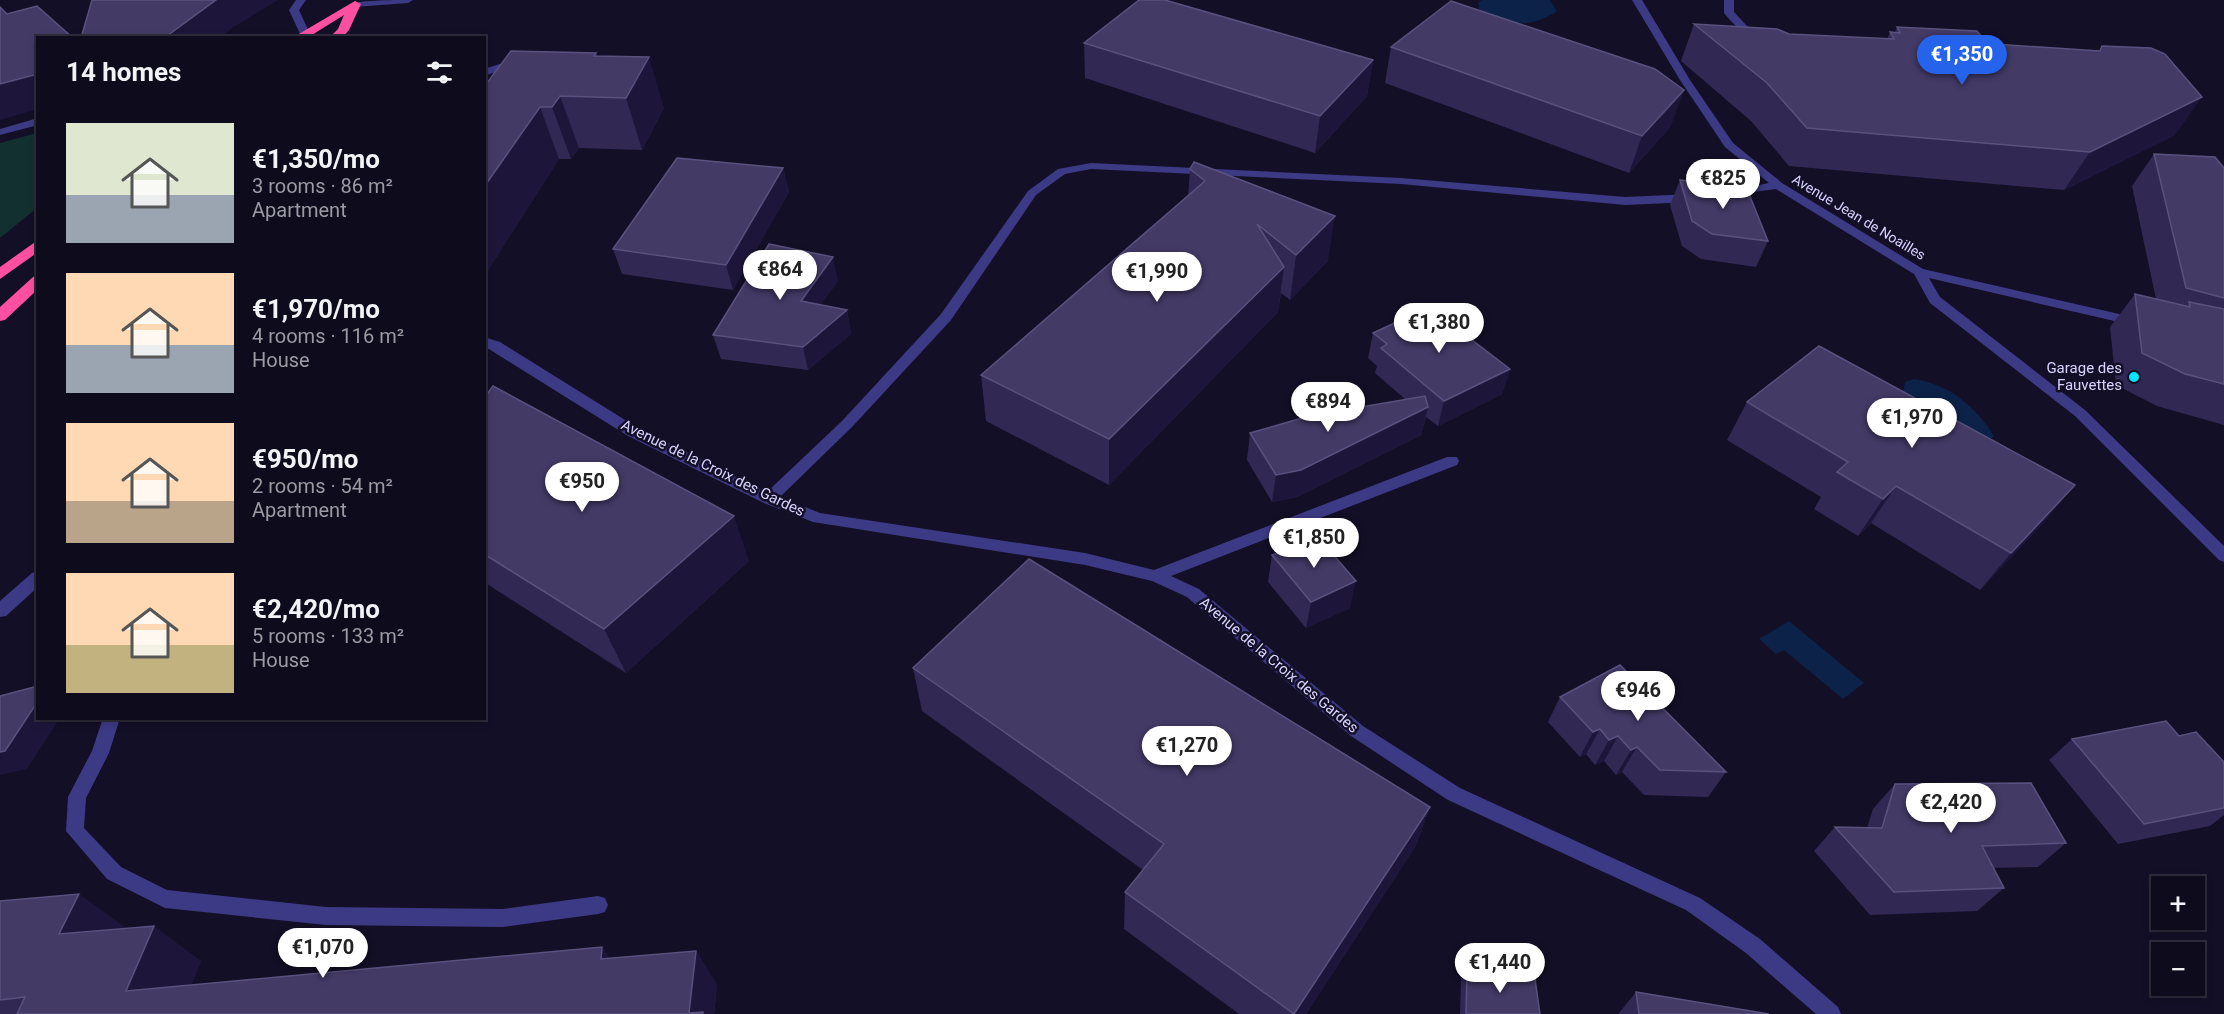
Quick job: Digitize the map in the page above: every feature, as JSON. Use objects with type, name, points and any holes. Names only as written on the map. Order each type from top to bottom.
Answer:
[{"type":"highway","points":[[302,36],[356,2]]},
{"type":"highway","points":[[337,36],[356,2]]},
{"type":"highway","points":[[0,274],[36,246]]},
{"type":"highway","points":[[0,316],[36,282]]},
{"type":"street","points":[[301,0],[294,10],[302,36]]},
{"type":"street","points":[[356,2],[408,0]]},
{"type":"street","name":"Avenue Jean de Noailles","points":[[1637,0],[1685,80],[1730,145],[1778,185],[1919,272],[2154,326]]},
{"type":"street","points":[[1729,0],[1729,13],[1744,28],[1770,40]]},
{"type":"street","points":[[486,72],[514,61],[526,62]]},
{"type":"street","points":[[0,132],[36,122]]},
{"type":"street","points":[[770,499],[847,424],[946,317],[1032,193],[1062,171],[1090,166],[1151,168],[1401,182],[1624,201],[1708,197],[1778,185]]},
{"type":"street","points":[[1919,272],[1935,300],[2080,413],[2224,556]]},
{"type":"street","name":"Avenue de la Croix des Gardes","points":[[486,342],[495,345],[633,432],[770,499],[818,518],[1085,559],[1155,576],[1193,593],[1357,731],[1454,794],[1693,904],[1753,946],[1831,1014]]},
{"type":"street","points":[[1155,576],[1452,461]]},
{"type":"street","points":[[0,611],[36,583]]},
{"type":"street","points":[[111,720],[100,753],[77,797],[75,831],[114,873],[165,899],[326,916],[444,918],[503,918],[598,905]]},
{"type":"green space","points":[[36,133],[36,209],[0,238],[0,143]]},
{"type":"water","points":[[1482,0],[1550,0],[1557,11],[1537,21],[1518,24],[1498,19],[1479,9],[1478,3]]},
{"type":"water","points":[[1914,379],[1939,386],[1960,398],[1979,416],[1994,436],[1986,443],[1903,393],[1905,382]]},
{"type":"water","points":[[1789,621],[1864,683],[1843,699],[1784,650],[1776,654],[1759,639]]},
{"type":"building","points":[[92,0],[216,0],[167,36],[82,36]]},
{"type":"building","points":[[1139,0],[1165,0],[1373,60],[1320,116],[1084,43]]},
{"type":"building","points":[[1451,1],[1655,69],[1684,90],[1642,136],[1391,47]]},
{"type":"building","points":[[37,6],[71,36],[36,36],[36,75],[0,84],[0,7],[7,14]]},
{"type":"building","points":[[1694,24],[1777,29],[1789,34],[1894,39],[1890,32],[1900,33],[1897,27],[1977,31],[1981,36],[1988,37],[1993,44],[2100,51],[2102,46],[2151,48],[2165,54],[2202,97],[2090,152],[1807,128],[1767,83]]},
{"type":"building","points":[[511,51],[649,57],[626,98],[560,96],[552,107],[540,107],[486,184],[486,84]]},
{"type":"building","points":[[2154,154],[2215,157],[2224,168],[2224,298],[2186,288]]},
{"type":"building","points":[[677,158],[783,168],[726,265],[613,249]]},
{"type":"building","points":[[1194,162],[1335,216],[1296,255],[1257,224],[1284,267],[1109,439],[981,375],[1205,181],[1190,169]]},
{"type":"building","points":[[1680,180],[1747,189],[1768,241],[1712,234],[1692,221]]},
{"type":"building","points":[[769,244],[833,257],[801,301],[847,310],[803,347],[713,335]]},
{"type":"building","points":[[2135,294],[2190,307],[2189,302],[2224,309],[2224,384],[2185,374],[2142,353]]},
{"type":"building","points":[[1429,307],[1510,369],[1444,401],[1381,348],[1387,344],[1373,333]]},
{"type":"building","points":[[1819,346],[2075,485],[2011,553],[1896,486],[1883,499],[1837,472],[1848,462],[1747,402]]},
{"type":"building","points":[[493,386],[734,516],[604,629],[486,555],[486,395]]},
{"type":"building","points":[[1425,396],[1428,407],[1301,470],[1276,475],[1250,433],[1309,416]]},
{"type":"building","points":[[1318,537],[1356,581],[1311,602],[1272,555]]},
{"type":"building","points":[[1029,559],[1430,807],[1294,1014],[1125,892],[1164,844],[913,668]]},
{"type":"building","points":[[1620,665],[1726,772],[1660,770],[1637,747],[1631,750],[1618,736],[1609,740],[1600,729],[1593,732],[1560,697]]},
{"type":"building","points":[[36,687],[36,704],[5,751],[0,752],[0,696]]},
{"type":"building","points":[[2166,721],[2179,736],[2196,732],[2224,762],[2224,808],[2144,824],[2072,739]]},
{"type":"building","points":[[2031,783],[2066,843],[1982,846],[2004,888],[1894,892],[1835,827],[1882,828],[1895,784]]},
{"type":"building","points":[[79,894],[59,934],[154,926],[126,991],[602,947],[601,959],[696,951],[689,1013],[703,1012],[703,1014],[17,1014],[25,997],[0,1000],[0,901]]},
{"type":"building","points":[[1467,968],[1535,979],[1540,1014],[1466,1014]]},
{"type":"building","points":[[1636,992],[1769,1014],[1639,1014]]},
{"type":"place","name":"Garage des Fauvettes","points":[[2134,377]]}]
